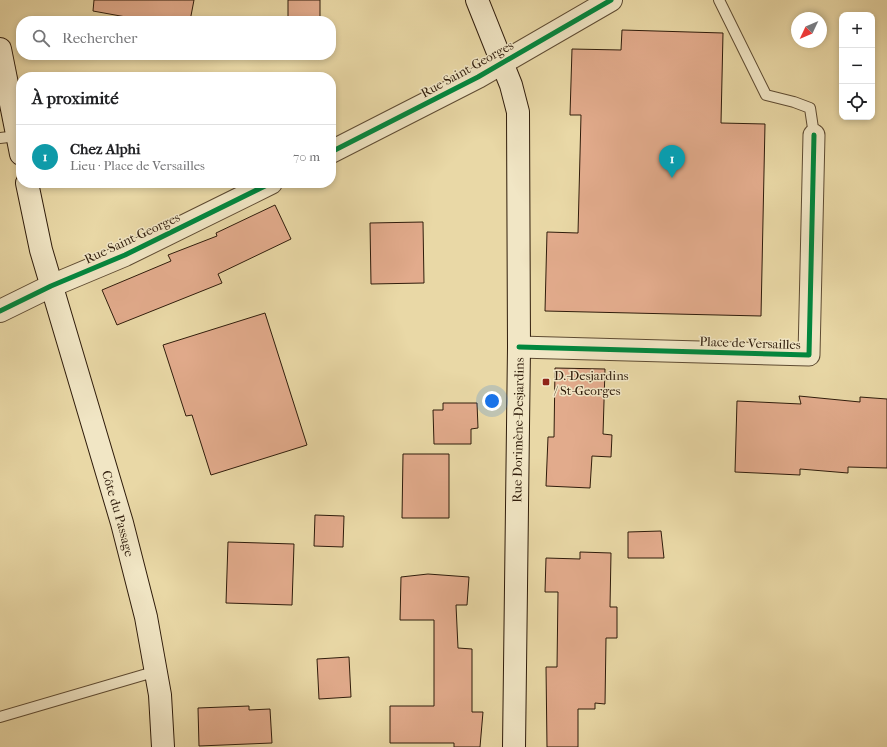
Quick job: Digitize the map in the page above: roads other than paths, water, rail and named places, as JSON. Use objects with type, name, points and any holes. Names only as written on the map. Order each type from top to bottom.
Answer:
[{"type":"main road","name":"Rue Dorimène-Desjardins","points":[[477,0],[511,85],[518,112],[519,348],[514,747]]},
{"type":"main road","name":"Rue Saint-Georges","points":[[336,149],[478,77],[611,0]]},
{"type":"main road","points":[[0,49],[13,143]]},
{"type":"main road","name":"Côte du Passage","points":[[28,188],[40,250],[122,523],[146,617],[157,671],[163,747]]},
{"type":"main road","name":"Rue Saint-Georges","points":[[0,310],[51,286],[125,255],[261,188]]},
{"type":"street","name":"Place de Versailles","points":[[519,348],[809,355],[814,135]]},
{"type":"lane","points":[[719,0],[766,95],[794,102],[810,108],[814,135]]},
{"type":"lane","points":[[0,717],[157,671]]},
{"type":"place","name":"Chez Alphi","points":[[672,178]]},
{"type":"place","name":"D.-Desjardins / St-Georges","points":[[546,382]]}]
